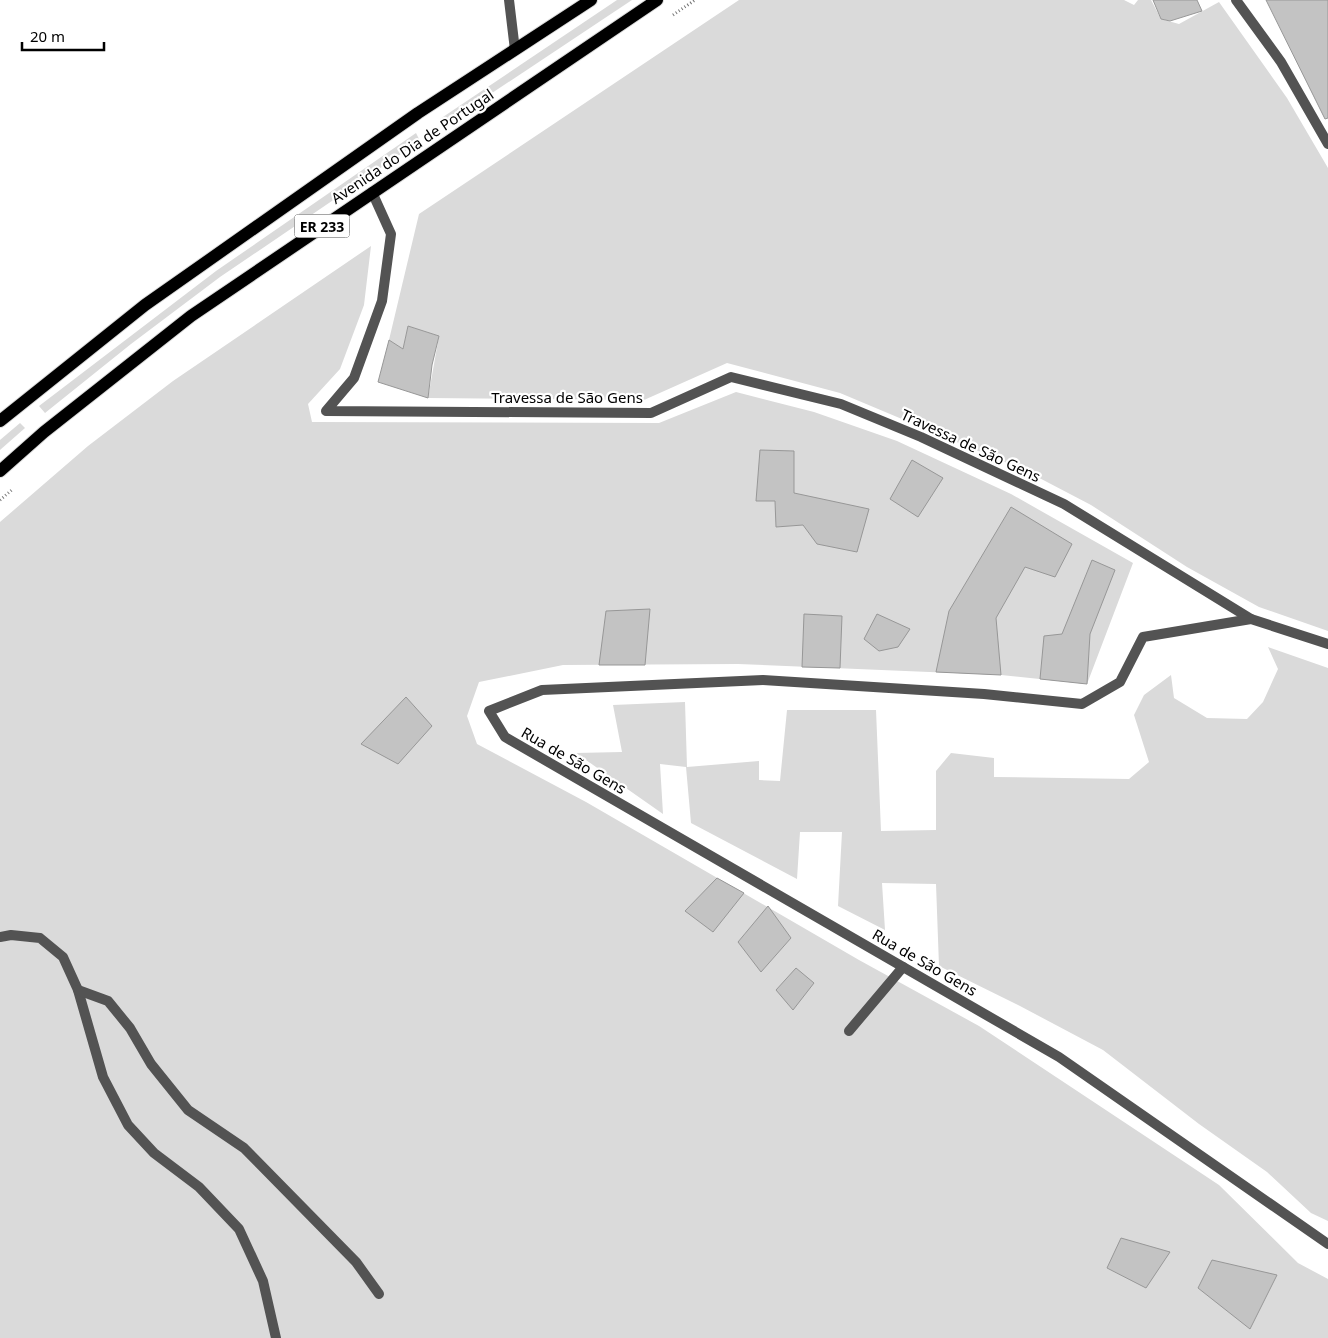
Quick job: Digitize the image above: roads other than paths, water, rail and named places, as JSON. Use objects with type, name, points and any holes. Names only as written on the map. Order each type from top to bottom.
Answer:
[{"type":"main road","name":"Avenida do Dia de Portugal","points":[[0,421],[145,304],[418,113],[591,0]]},
{"type":"main road","name":"Avenida do Dia de Portugal","points":[[0,471],[44,432],[191,316],[657,0]]},
{"type":"street","points":[[509,0],[516,50]]},
{"type":"street","points":[[1236,0],[1281,62],[1328,144]]},
{"type":"street","name":"Travessa de São Gens","points":[[372,192],[390,234],[382,301],[354,378],[326,411],[651,413],[731,377],[841,404],[921,437],[1064,504],[1251,620]]},
{"type":"street","name":"Rua de São Gens","points":[[1328,644],[1251,620],[1143,637],[1120,682],[1082,704],[984,694],[763,680],[542,690],[488,711],[505,737],[1059,1057],[1328,1244]]},
{"type":"street","points":[[0,937],[11,935],[40,938],[64,957],[78,990],[104,1077],[128,1125],[154,1153],[199,1187],[239,1229],[264,1281],[276,1338]]},
{"type":"street","points":[[849,1031],[903,967]]},
{"type":"street","points":[[78,990],[108,1001],[130,1028],[151,1064],[188,1110],[244,1148],[356,1262],[379,1294]]}]
